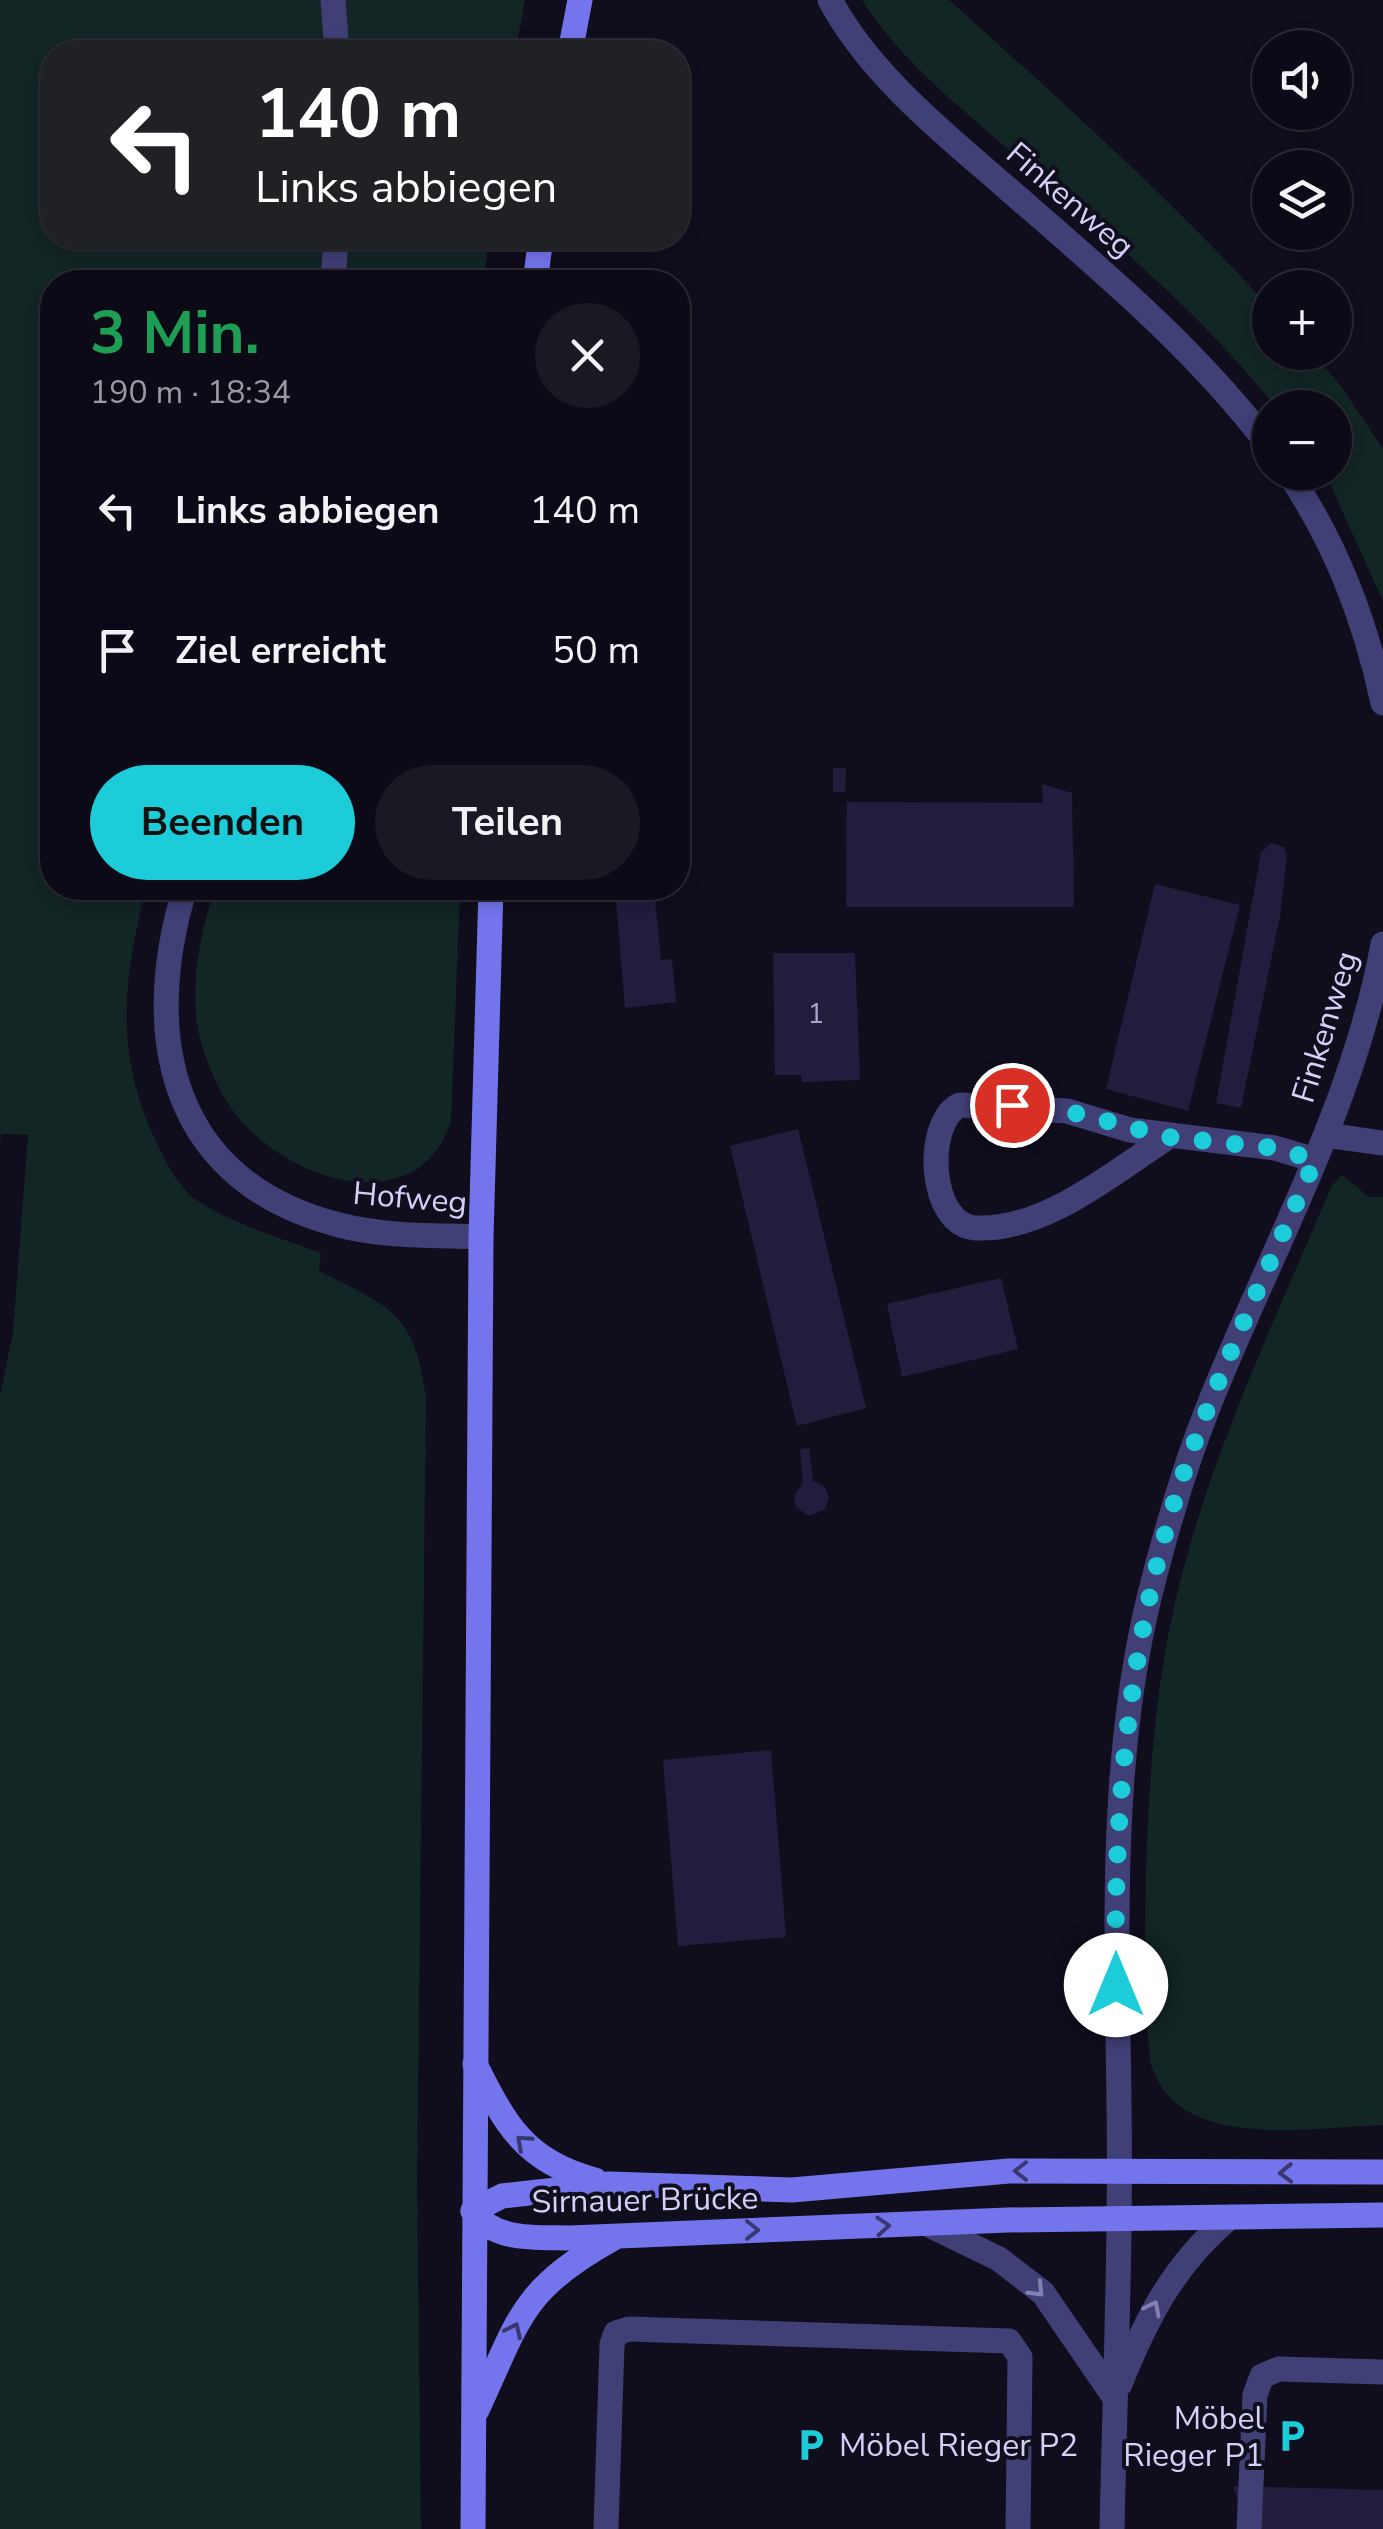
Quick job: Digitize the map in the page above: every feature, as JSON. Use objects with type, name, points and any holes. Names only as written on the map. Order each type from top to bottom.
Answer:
[{"type":"main road","points":[[572,40],[580,0]]},
{"type":"main road","points":[[473,2529],[472,2059],[481,1237],[491,900]]},
{"type":"main road","points":[[472,2059],[519,2141],[554,2165],[609,2184]]},
{"type":"main road","name":"Sirnauer Brücke","points":[[1383,2172],[995,2172],[792,2190],[609,2184],[502,2196],[472,2212],[488,2227],[501,2232],[570,2238],[1118,2218],[1383,2215]]},
{"type":"main road","points":[[473,2419],[534,2293],[562,2267],[622,2234]]},
{"type":"street","points":[[333,0],[336,40]]},
{"type":"street","name":"Finkenweg","points":[[830,0],[865,52],[902,93],[1148,311],[1252,423]]},
{"type":"street","points":[[1298,490],[1344,572],[1358,608],[1383,703]]},
{"type":"street","name":"Hofweg","points":[[182,900],[166,962],[164,1024],[176,1084],[206,1142],[228,1168],[257,1190],[310,1217],[384,1234],[481,1237]]},
{"type":"street","name":"Finkenweg","points":[[1112,2529],[1119,2172],[1118,1833],[1122,1763],[1148,1604],[1206,1411],[1326,1136],[1358,1047],[1383,944]]},
{"type":"street","points":[[1168,1137],[1078,1195],[1023,1219],[976,1228],[961,1225],[944,1210],[940,1199],[939,1126],[951,1109],[960,1105],[1067,1111],[1168,1137],[1275,1148],[1315,1160]]},
{"type":"street","points":[[1326,1136],[1383,1143]]},
{"type":"street","points":[[1115,2398],[1159,2294],[1200,2241],[1230,2217]]},
{"type":"street","points":[[924,2224],[1000,2259],[1042,2293],[1115,2398]]},
{"type":"street","points":[[606,2529],[612,2338],[629,2329],[1009,2342],[1020,2357],[1018,2529]]},
{"type":"street","points":[[1249,2529],[1255,2395],[1262,2376],[1279,2368],[1383,2372]]},
{"type":"green space","points":[[0,0],[525,0],[517,40],[40,40],[40,250],[487,250],[485,270],[40,270],[40,900],[143,900],[128,985],[128,1046],[143,1109],[167,1164],[182,1186],[207,1207],[321,1253],[319,1271],[365,1294],[395,1316],[415,1347],[426,1398],[417,2180],[421,2529],[0,2529],[0,1396],[13,1332],[28,1135],[1,1134],[0,1146]]},
{"type":"green space","points":[[862,0],[949,0],[1153,188],[1252,289],[1252,370],[1327,370],[1343,390],[1262,390],[1158,282],[961,109],[879,25]]},
{"type":"green space","points":[[1352,403],[1383,449],[1383,601],[1333,490],[1352,490]]},
{"type":"green space","points":[[212,900],[460,900],[451,1121],[435,1152],[413,1171],[386,1181],[356,1182],[325,1176],[295,1163],[245,1125],[217,1084],[197,1020],[196,982]]},
{"type":"green space","points":[[1342,1175],[1369,1197],[1383,1197],[1383,2125],[1250,2129],[1217,2123],[1188,2111],[1165,2092],[1151,2064],[1145,1922],[1156,1720],[1174,1605],[1214,1470],[1332,1185]]},
{"type":"building","points":[[833,768],[846,768],[845,792],[833,792]]},
{"type":"building","points":[[1042,784],[1072,793],[1074,907],[846,907],[847,802],[1043,803]]},
{"type":"building","points":[[1271,843],[1284,847],[1287,856],[1280,916],[1241,1108],[1216,1103],[1261,852]]},
{"type":"building","points":[[1155,884],[1240,905],[1188,1111],[1106,1089]]},
{"type":"building","points":[[616,900],[655,900],[661,960],[672,959],[676,1002],[625,1008]]},
{"type":"building","points":[[773,953],[855,953],[860,1080],[802,1082],[801,1075],[775,1075]]},
{"type":"building","points":[[798,1129],[866,1408],[797,1426],[730,1146]]},
{"type":"building","points":[[1001,1278],[1018,1349],[902,1377],[887,1304]]},
{"type":"building","points":[[809,1448],[813,1481],[825,1487],[829,1498],[825,1509],[809,1516],[796,1507],[794,1496],[803,1483],[800,1449]]},
{"type":"building","points":[[771,1750],[786,1937],[678,1946],[663,1760]]},
{"type":"building","points":[[1233,2486],[1383,2490],[1383,2529],[1247,2529]]},
{"type":"place","name":"Möbel Rieger P1","points":[[1292,2436]]},
{"type":"place","name":"Möbel Rieger P2","points":[[811,2445]]},
{"type":"route","points":[[1012,1105],[1080,1114],[1168,1137],[1275,1148],[1315,1160],[1206,1411],[1163,1542],[1148,1604],[1122,1763],[1116,1985]]}]
